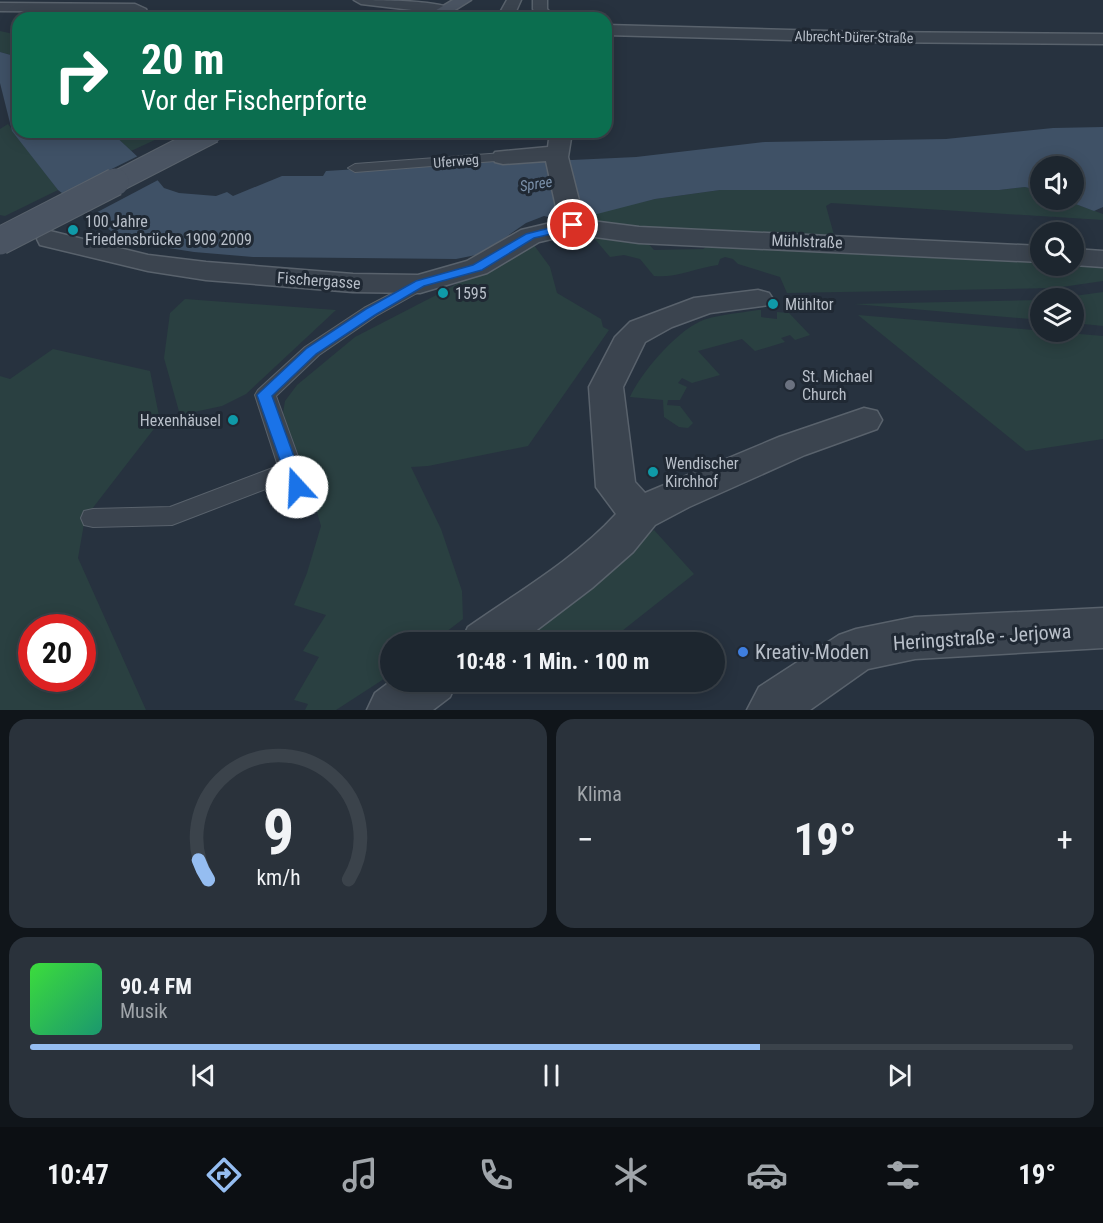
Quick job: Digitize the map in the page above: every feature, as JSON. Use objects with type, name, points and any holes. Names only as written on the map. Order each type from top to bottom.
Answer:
[{"type":"main road","points":[[442,12],[464,0]]},
{"type":"main road","points":[[0,241],[201,138]]},
{"type":"street","points":[[361,0],[446,10]]},
{"type":"street","points":[[0,7],[135,8],[141,12]]},
{"type":"street","name":"Albrecht-Dürer-Straße","points":[[612,30],[866,37],[1103,39]]},
{"type":"street","points":[[559,148],[572,222]]},
{"type":"street","name":"Uferweg","points":[[503,157],[559,148]]},
{"type":"street","name":"Mühlstraße","points":[[572,222],[639,235],[1030,253]]},
{"type":"street","name":"Fischergasse","points":[[50,239],[148,263],[206,272],[353,283],[420,284],[477,267],[530,236],[572,222]]},
{"type":"street","points":[[1084,257],[1103,259]]},
{"type":"street","points":[[640,514],[615,487],[606,387],[631,337],[641,329],[705,304],[758,299]]},
{"type":"street","points":[[499,632],[576,575],[618,540],[640,514],[675,496],[792,446],[864,420]]},
{"type":"street","name":"Heringstraße - Jerjowa","points":[[773,710],[777,704],[855,650],[915,638],[1103,628]]},
{"type":"street","points":[[393,710],[417,692]]},
{"type":"lane","name":"Uferweg","points":[[355,168],[503,157]]},
{"type":"lane","points":[[93,518],[172,516],[294,478],[265,395],[312,351],[370,312],[420,284]]},
{"type":"green space","points":[[0,31],[12,34],[12,55],[0,52]]},
{"type":"green space","points":[[8,124],[12,129],[12,138],[19,138],[58,190],[5,216],[0,215],[0,129]]},
{"type":"green space","points":[[117,138],[159,138],[131,151]]},
{"type":"green space","points":[[1030,188],[1030,210],[1084,210],[1084,207],[1103,214],[1103,220],[831,203],[826,206],[834,235],[642,231],[587,221],[585,215],[655,199],[720,190]]},
{"type":"green space","points":[[588,231],[607,240],[646,241],[654,250],[703,249],[713,242],[1030,259],[1030,276],[1084,276],[1084,263],[1103,264],[1103,281],[1055,288],[787,293],[780,277],[738,264],[733,259],[725,257],[720,259],[718,265],[670,276],[654,276],[640,259],[624,255],[610,257]]},
{"type":"green space","points":[[531,241],[550,267],[557,293],[601,319],[603,327],[609,330],[528,446],[428,466],[411,467],[441,529],[462,591],[463,619],[446,632],[380,632],[380,681],[336,710],[305,710],[308,704],[294,700],[319,657],[303,651],[326,615],[294,605],[307,573],[321,526],[309,484],[283,413],[285,401],[297,385],[355,337],[446,290]]},
{"type":"green space","points":[[1103,292],[1103,326],[1084,324],[1084,295]]},
{"type":"green space","points":[[185,299],[336,310],[246,394],[222,406],[180,415],[164,358],[170,313]]},
{"type":"green space","points":[[1030,300],[1030,319],[854,304]]},
{"type":"green space","points":[[761,310],[761,317],[777,319],[777,312],[789,313],[810,335],[795,340],[790,335],[781,338],[785,342],[755,351],[742,339],[698,351],[720,375],[692,383],[682,378],[678,383],[687,387],[680,400],[668,400],[667,405],[680,406],[693,423],[688,428],[679,427],[664,417],[663,400],[630,397],[659,355],[690,327],[727,314]]},
{"type":"green space","points":[[858,315],[1030,330],[1030,342],[1084,342],[1084,334],[1103,336],[1103,439],[1026,451]]},
{"type":"green space","points":[[53,349],[150,371],[160,421],[85,518],[78,558],[146,710],[0,710],[0,376],[10,379]]},
{"type":"green space","points":[[654,530],[694,574],[621,632],[533,632],[525,623]]},
{"type":"water","points":[[0,52],[12,55],[12,131],[0,83]]},
{"type":"water","name":"Spree","points":[[1103,127],[1103,207],[1094,211],[1084,207],[1084,156],[1030,156],[1030,188],[720,190],[655,199],[597,214],[556,219],[544,216],[526,223],[476,255],[456,259],[253,257],[194,252],[137,243],[111,231],[58,190],[17,138],[117,138],[140,159],[164,188],[179,193],[216,196],[227,192],[233,196],[282,176],[323,176],[326,171],[503,160],[636,157],[765,142],[946,139],[1053,128]]},
{"type":"pier","points":[[140,155],[160,179],[88,217],[59,195]]},
{"type":"place","name":"100 Jahre Friedensbrücke 1909 2009","points":[[73,230]]},
{"type":"place","name":"1595","points":[[443,293]]},
{"type":"place","name":"Mühltor","points":[[773,304]]},
{"type":"place","name":"St. Michael Church","points":[[790,385]]},
{"type":"place","name":"Hexenhäusel","points":[[233,420]]},
{"type":"place","name":"Wendischer Kirchhof","points":[[653,472]]},
{"type":"place","name":"Kreativ-Moden","points":[[743,652]]},
{"type":"route","points":[[297,487],[265,395],[312,351],[370,312],[420,284],[477,267],[530,236],[573,225]]}]
